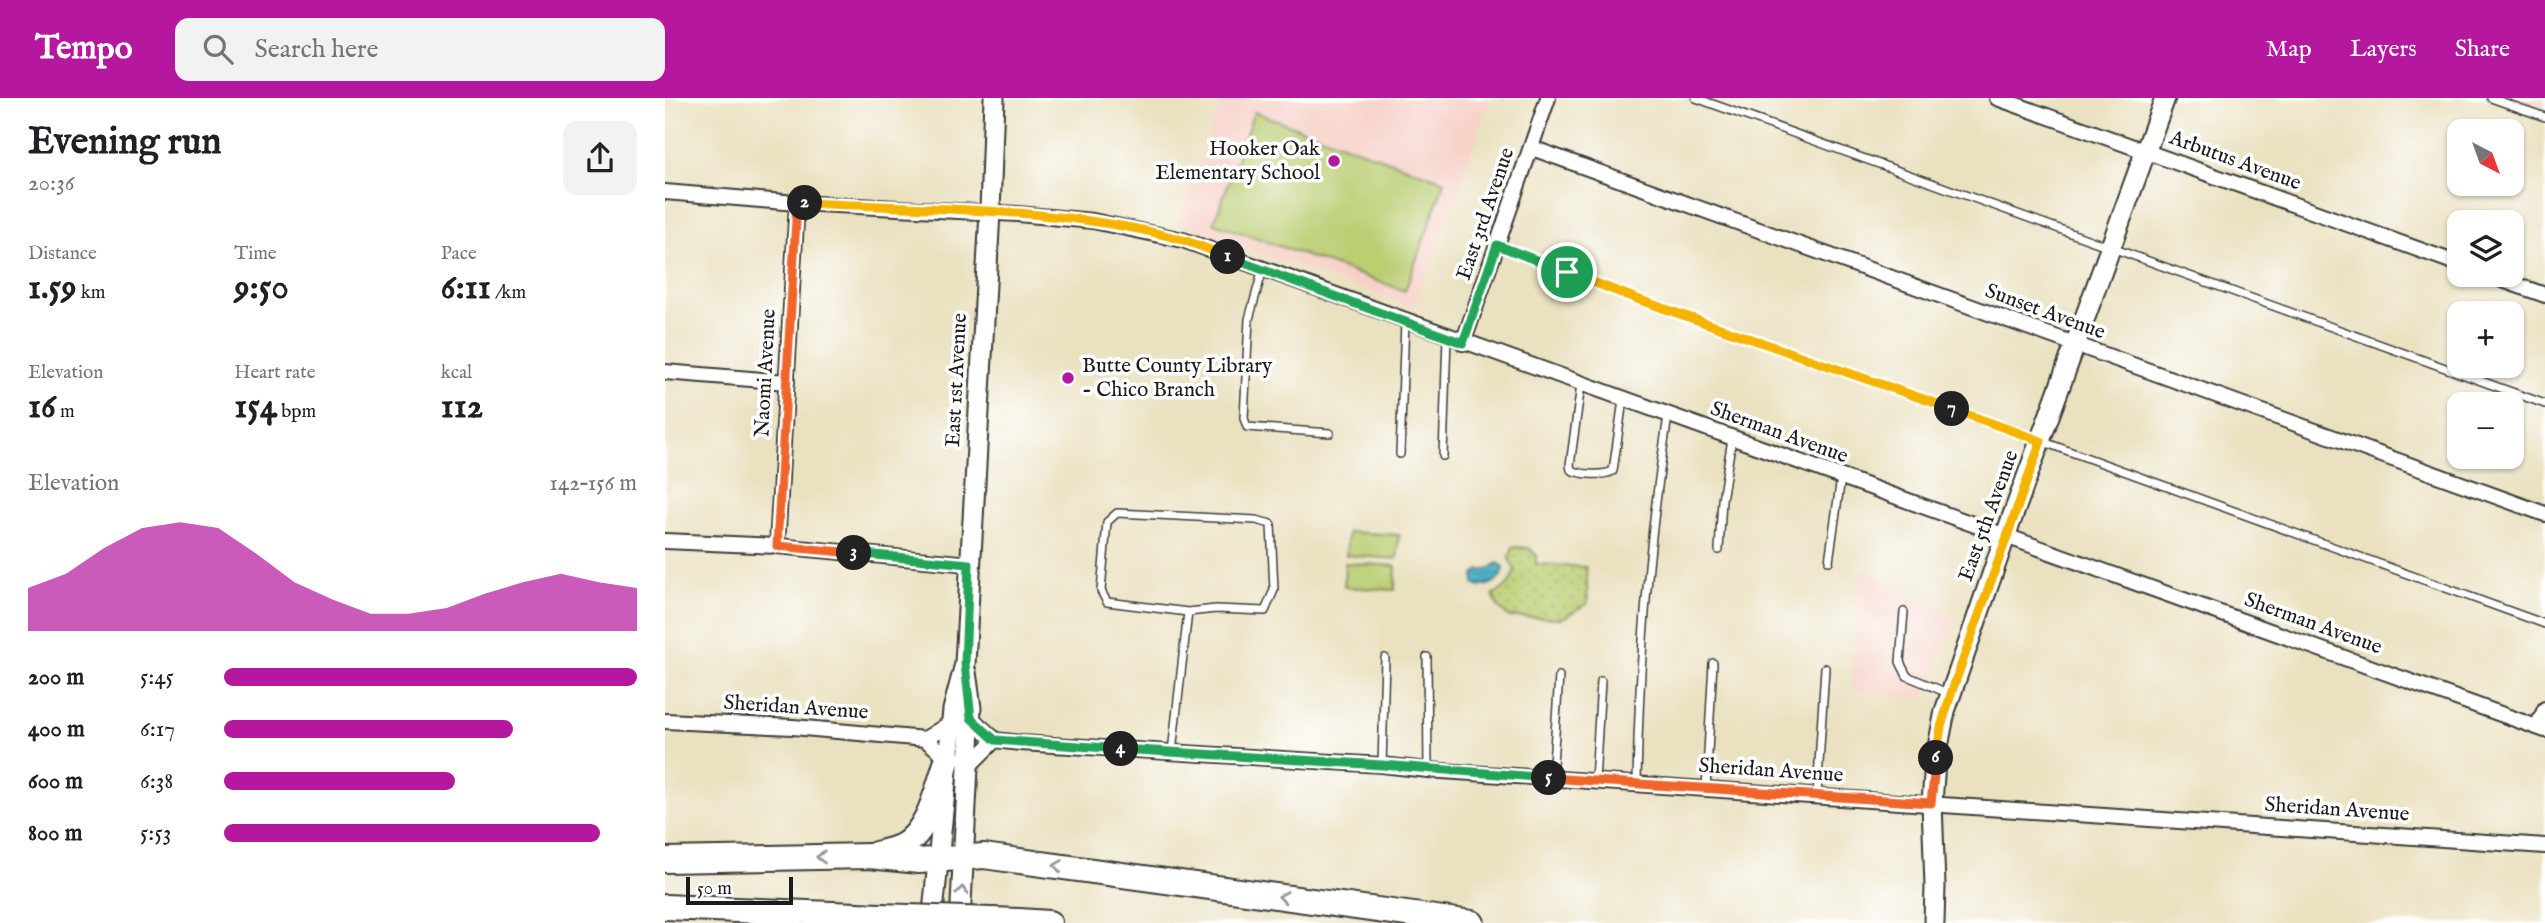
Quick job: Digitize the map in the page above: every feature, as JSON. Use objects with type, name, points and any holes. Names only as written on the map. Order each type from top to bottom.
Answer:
[{"type":"highway","points":[[869,856],[901,846],[916,834],[958,762]]},
{"type":"highway","points":[[665,860],[869,856],[919,861],[984,856],[1472,923]]},
{"type":"highway","points":[[665,906],[1049,923]]},
{"type":"street","name":"East 1st Avenue","points":[[932,923],[937,859],[958,762],[990,212],[994,98]]},
{"type":"street","name":"East 3rd Avenue","points":[[1463,343],[1548,98]]},
{"type":"street","name":"Arbutus Avenue","points":[[1997,98],[2447,260]]},
{"type":"street","name":"East 5th Avenue","points":[[1934,923],[1931,803],[1941,727],[2005,537],[2165,98]]},
{"type":"street","name":"Sunset Avenue","points":[[1532,148],[2545,514]]},
{"type":"street","name":"Sherman Avenue","points":[[665,192],[797,203],[990,212],[1093,222],[1183,240],[2541,729]]},
{"type":"street","name":"Naomi Avenue","points":[[777,546],[797,203]]},
{"type":"street","points":[[2522,287],[2545,295]]},
{"type":"street","points":[[665,372],[787,382]]},
{"type":"street","points":[[665,541],[777,546],[969,564]]},
{"type":"street","points":[[2541,729],[2545,709]]},
{"type":"street","points":[[961,720],[995,740],[958,762],[925,739],[961,720]]},
{"type":"street","name":"Sheridan Avenue","points":[[665,721],[793,727],[925,739]]},
{"type":"street","name":"Sheridan Avenue","points":[[995,740],[2545,845]]},
{"type":"street","name":"East 1st Avenue","points":[[958,762],[965,858],[960,923]]},
{"type":"lane","points":[[1696,98],[2545,404]]},
{"type":"lane","points":[[2491,98],[2545,117]]},
{"type":"lane","points":[[1497,245],[1637,299],[2041,441],[2545,624]]},
{"type":"lane","points":[[1263,270],[1249,319],[1244,418],[1247,427],[1330,433]]},
{"type":"lane","points":[[1400,454],[1405,322]]},
{"type":"lane","points":[[1443,456],[1447,337]]},
{"type":"lane","points":[[1581,385],[1570,465],[1571,470],[1576,472],[1607,474],[1613,471],[1623,400]]},
{"type":"lane","points":[[1637,784],[1656,492],[1668,416]]},
{"type":"lane","points":[[1719,550],[1732,439]]},
{"type":"lane","points":[[1829,561],[1841,478]]},
{"type":"lane","points":[[1117,513],[1256,520],[1271,524],[1274,590],[1265,611],[1216,609],[1188,612],[1107,602],[1101,591],[1107,522],[1117,513]]},
{"type":"lane","points":[[1172,752],[1178,678],[1188,612]]},
{"type":"lane","points":[[1904,612],[1900,662],[1907,677],[1951,694]]},
{"type":"lane","points":[[1427,657],[1428,770]]},
{"type":"lane","points":[[1382,765],[1385,658]]},
{"type":"lane","points":[[1706,788],[1713,663]]},
{"type":"lane","points":[[1817,795],[1825,668]]},
{"type":"lane","points":[[1552,778],[1559,676]]},
{"type":"lane","points":[[1595,781],[1601,681]]},
{"type":"shaded area","name":"Hooker Oak Elementary School","points":[[1222,98],[1491,98],[1414,307],[1178,225]]},
{"type":"shaded area","points":[[2513,98],[2545,98],[2545,110],[2532,106]]},
{"type":"shaded area","points":[[1860,568],[1954,618],[1924,699],[1851,690]]},
{"type":"green space","points":[[1254,112],[1445,181],[1405,291],[1214,223]]},
{"type":"green space","points":[[1348,532],[1399,535],[1397,559],[1346,555]]},
{"type":"green space","points":[[1513,547],[1529,548],[1536,555],[1536,564],[1586,567],[1588,603],[1563,618],[1509,617],[1498,607],[1493,594],[1505,588],[1512,579],[1515,570],[1509,559]]},
{"type":"green space","points":[[1345,563],[1396,566],[1395,590],[1344,587]]},
{"type":"water","points":[[1498,563],[1503,566],[1503,571],[1496,581],[1479,587],[1474,584],[1474,575],[1479,570],[1487,570]]},
{"type":"place","name":"Hooker Oak Elementary School","points":[[1334,161]]},
{"type":"place","name":"Butte County Library - Chico Branch","points":[[1068,378]]},
{"type":"route","points":[[797,203],[990,212],[1093,222],[1183,240],[1463,343],[1497,245],[1567,272],[2041,441],[1945,710],[1935,762],[1931,803],[995,740],[971,718],[965,664],[969,564],[777,546],[797,203]]}]
